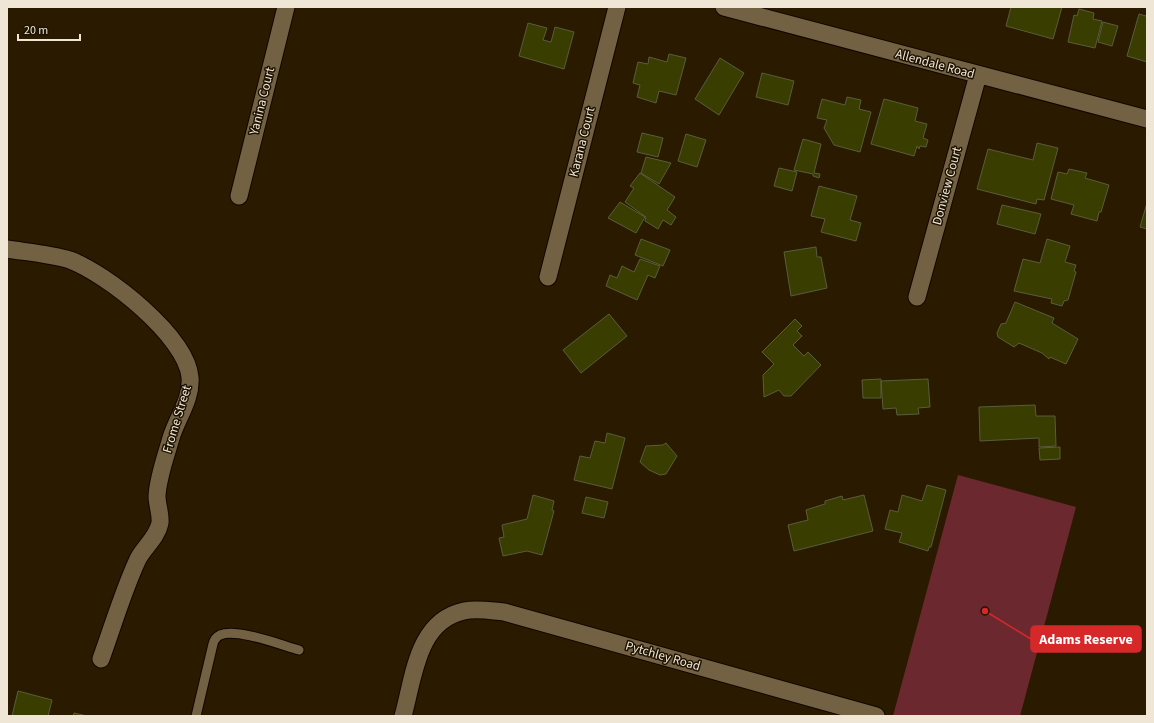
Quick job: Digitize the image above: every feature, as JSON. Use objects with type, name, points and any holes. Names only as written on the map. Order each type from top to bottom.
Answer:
[{"type":"street","name":"Yanina Court","points":[[239,196],[286,7]]},
{"type":"street","name":"Karana Court","points":[[548,276],[617,7]]},
{"type":"street","name":"Allendale Road","points":[[724,7],[1147,119]]},
{"type":"street","name":"Donview Court","points":[[917,297],[978,75]]},
{"type":"street","name":"Frome Street","points":[[7,249],[70,260],[104,279],[132,298],[174,342],[185,362],[190,378],[182,413],[172,436],[162,472],[157,497],[160,510],[160,524],[153,540],[139,558],[101,659]]},
{"type":"street","name":"Pytchley Road","points":[[403,716],[421,648],[437,624],[448,617],[465,610],[504,612],[876,716]]},
{"type":"lane","points":[[196,716],[213,644],[215,639],[221,635],[237,634],[299,650]]},
{"type":"shaded area","points":[[958,475],[1076,507],[1020,716],[893,716]]},
{"type":"building","points":[[1011,7],[1062,7],[1053,39],[1006,26]]},
{"type":"building","points":[[1079,9],[1094,13],[1093,19],[1102,21],[1095,48],[1068,42],[1074,15],[1077,16]]},
{"type":"building","points":[[1147,13],[1147,62],[1127,56],[1139,14],[1146,16]]},
{"type":"building","points":[[1103,22],[1118,26],[1112,46],[1098,42]]},
{"type":"building","points":[[528,23],[547,28],[543,40],[551,42],[555,27],[574,32],[564,69],[519,56]]},
{"type":"building","points":[[669,54],[686,58],[676,95],[659,91],[656,103],[637,97],[640,85],[633,83],[638,62],[648,64],[649,57],[667,62]]},
{"type":"building","points":[[720,58],[744,73],[719,115],[695,99]]},
{"type":"building","points":[[762,73],[794,81],[788,105],[756,97]]},
{"type":"building","points":[[847,97],[861,100],[859,109],[871,112],[860,152],[834,145],[824,128],[827,120],[817,118],[822,99],[845,105]]},
{"type":"building","points":[[884,99],[918,108],[915,121],[927,124],[923,138],[928,140],[926,147],[920,146],[919,149],[917,146],[914,156],[871,144]]},
{"type":"building","points":[[642,133],[663,138],[658,157],[637,152]]},
{"type":"building","points":[[686,134],[706,140],[697,167],[678,161]]},
{"type":"building","points":[[803,139],[821,144],[814,173],[820,174],[819,178],[813,176],[813,174],[794,170]]},
{"type":"building","points":[[1037,143],[1058,148],[1044,200],[1037,199],[1036,204],[977,189],[988,149],[1033,160]]},
{"type":"building","points":[[646,157],[671,163],[659,184],[641,173]]},
{"type":"building","points":[[779,168],[797,172],[792,191],[774,186]]},
{"type":"building","points":[[1069,169],[1087,173],[1085,178],[1109,185],[1097,221],[1071,214],[1074,205],[1051,199],[1058,172],[1067,174]]},
{"type":"building","points":[[640,173],[675,197],[667,210],[676,217],[671,225],[663,220],[658,229],[645,221],[646,217],[625,202],[634,188],[630,186]]},
{"type":"building","points":[[819,186],[857,196],[850,220],[861,223],[856,241],[821,232],[825,219],[811,216]]},
{"type":"building","points":[[620,202],[645,217],[636,233],[608,218]]},
{"type":"building","points":[[1147,203],[1147,229],[1140,227]]},
{"type":"building","points":[[1002,205],[1041,214],[1035,234],[997,224]]},
{"type":"building","points":[[641,239],[670,250],[663,266],[635,255]]},
{"type":"building","points":[[1047,239],[1070,246],[1065,262],[1076,265],[1074,271],[1076,272],[1068,300],[1064,301],[1062,306],[1051,303],[1052,299],[1014,291],[1023,259],[1040,263]]},
{"type":"building","points":[[816,247],[817,257],[821,257],[827,288],[791,296],[784,252]]},
{"type":"building","points":[[640,259],[660,266],[655,278],[648,275],[637,300],[606,286],[610,275],[617,278],[622,266],[634,272]]},
{"type":"building","points":[[1015,302],[1054,318],[1052,323],[1078,339],[1066,364],[1050,357],[1049,359],[1042,353],[1019,343],[1014,347],[998,337],[997,333],[1001,324],[1006,323]]},
{"type":"building","points":[[609,314],[627,336],[581,373],[563,350]]},
{"type":"building","points":[[795,319],[802,326],[797,331],[802,336],[793,345],[804,356],[808,352],[821,365],[791,396],[784,396],[779,390],[764,397],[763,375],[774,364],[762,352]]},
{"type":"building","points":[[881,379],[881,398],[863,398],[862,380]]},
{"type":"building","points":[[928,379],[930,407],[918,408],[919,414],[897,415],[896,408],[883,409],[881,381]]},
{"type":"building","points":[[1035,405],[1036,416],[1055,416],[1056,446],[1039,447],[1039,438],[980,441],[979,407]]},
{"type":"building","points":[[607,433],[625,438],[612,489],[574,480],[580,456],[590,458],[595,441],[605,443]]},
{"type":"building","points":[[666,443],[677,456],[666,474],[660,475],[649,470],[640,462],[646,446],[663,445]]},
{"type":"building","points":[[1060,447],[1060,459],[1040,460],[1039,448]]},
{"type":"building","points":[[927,485],[946,490],[931,547],[929,547],[928,551],[899,542],[902,533],[885,529],[890,510],[898,512],[902,495],[922,501]]},
{"type":"building","points":[[533,495],[554,501],[552,510],[554,511],[542,555],[527,551],[503,556],[499,538],[504,537],[502,525],[527,519]]},
{"type":"building","points":[[864,495],[873,531],[794,551],[788,525],[808,520],[806,510],[825,504],[825,501],[842,496],[843,500]]},
{"type":"building","points":[[586,497],[608,502],[604,518],[582,513]]},
{"type":"building","points":[[18,691],[52,700],[48,716],[12,716]]},
{"type":"building","points":[[74,713],[87,716],[73,716]]},
{"type":"place","name":"Adams Reserve","points":[[985,611]]}]
